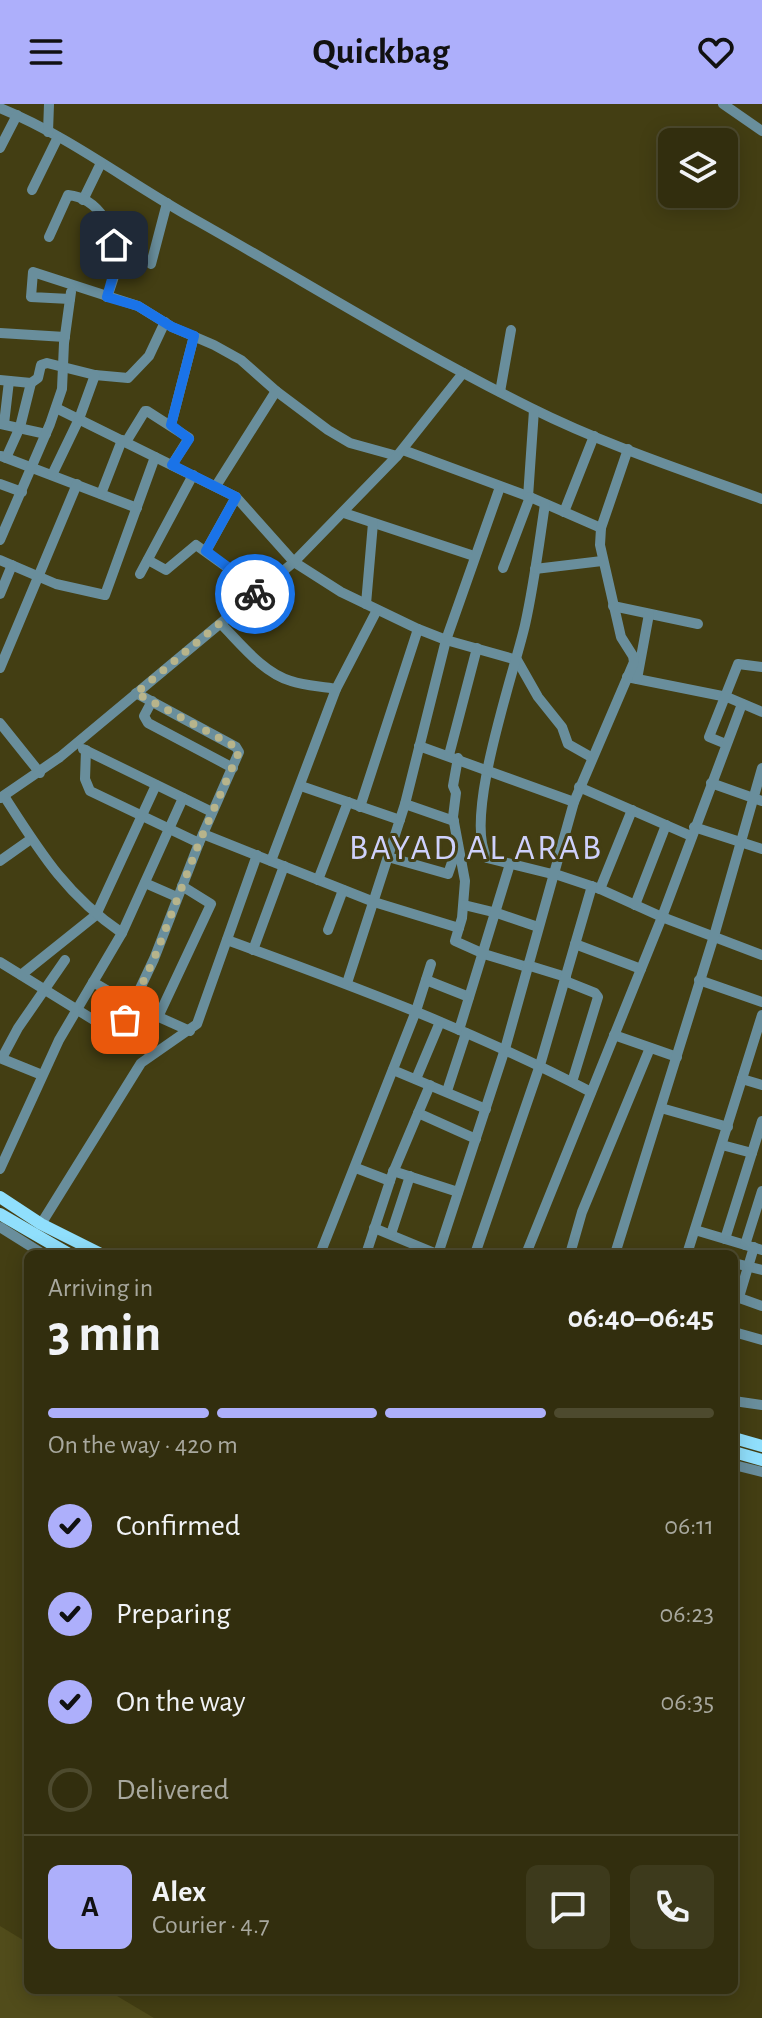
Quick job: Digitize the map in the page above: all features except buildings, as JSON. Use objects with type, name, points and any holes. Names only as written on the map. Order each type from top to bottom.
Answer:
[{"type":"main road","points":[[0,1197],[41,1224],[93,1250]]},
{"type":"main road","points":[[0,1214],[62,1250]]},
{"type":"main road","points":[[738,1439],[762,1446]]},
{"type":"main road","points":[[738,1453],[762,1460]]},
{"type":"street","points":[[48,132],[49,104]]},
{"type":"street","points":[[723,104],[762,131]]},
{"type":"street","points":[[0,108],[58,137],[463,373],[534,410],[594,436],[762,499]]},
{"type":"street","points":[[0,148],[17,115]]},
{"type":"street","points":[[32,190],[58,137]]},
{"type":"street","points":[[83,200],[101,163]]},
{"type":"street","points":[[49,237],[66,197],[73,195],[83,200],[104,217],[110,227],[117,261],[107,297]]},
{"type":"street","points":[[151,264],[167,203]]},
{"type":"street","points":[[70,299],[31,297],[33,272],[35,270],[72,286],[138,306],[241,360],[308,418],[350,443],[400,453],[529,497],[601,528]]},
{"type":"street","points":[[0,540],[56,408],[63,380],[72,286]]},
{"type":"street","points":[[46,434],[2,424],[5,381],[31,383],[38,378],[43,364],[123,379],[133,375],[149,356],[165,322]]},
{"type":"street","points":[[500,392],[511,330]]},
{"type":"street","points":[[0,333],[65,337]]},
{"type":"street","points":[[171,425],[194,336]]},
{"type":"street","points":[[122,933],[74,895],[2,797],[40,773],[294,562],[400,453],[463,373]]},
{"type":"street","points":[[52,475],[79,419],[95,375]]},
{"type":"street","points":[[31,383],[20,427],[3,457],[137,508]]},
{"type":"street","points":[[216,486],[276,391]]},
{"type":"street","points":[[56,408],[236,497],[294,562],[318,579],[418,629],[517,660],[538,697],[562,727],[568,744],[591,757]]},
{"type":"street","points":[[101,494],[124,441],[146,410],[189,439],[172,465]]},
{"type":"street","points":[[503,568],[529,497],[534,410]]},
{"type":"street","points":[[564,512],[594,436]]},
{"type":"street","points":[[628,449],[601,528],[602,561],[622,642],[634,658],[632,678]]},
{"type":"street","points":[[0,560],[67,587],[105,595],[155,457]]},
{"type":"street","points":[[140,574],[193,475]]},
{"type":"street","points":[[0,484],[22,492]]},
{"type":"street","points":[[0,668],[77,484]]},
{"type":"street","points":[[347,983],[405,804],[446,640],[500,487]]},
{"type":"street","points":[[206,551],[236,497]]},
{"type":"street","points":[[545,504],[517,660],[488,770],[481,814],[481,843],[487,858],[596,887],[662,917],[762,955]]},
{"type":"street","points":[[0,509],[11,514]]},
{"type":"street","points":[[344,513],[474,556]]},
{"type":"street","points":[[366,604],[373,523]]},
{"type":"street","points":[[148,560],[166,570],[196,545],[260,591]]},
{"type":"street","points":[[535,569],[602,561]]},
{"type":"street","points":[[0,594],[12,565]]},
{"type":"street","points":[[613,606],[698,624]]},
{"type":"street","points":[[271,861],[336,689],[377,610]]},
{"type":"street","points":[[439,1250],[505,1049],[574,802],[591,757],[632,678],[649,614]]},
{"type":"street","points":[[221,624],[278,676],[336,689]]},
{"type":"street","points":[[360,807],[418,629]]},
{"type":"street","points":[[477,648],[453,757],[453,786],[456,792],[454,821],[465,875],[464,905],[456,943],[565,979],[595,993],[598,997],[572,1082]]},
{"type":"street","points":[[726,744],[709,737],[738,664],[762,667]]},
{"type":"street","points":[[632,678],[727,697],[762,712]]},
{"type":"street","points":[[118,1035],[154,959],[212,812],[239,756],[236,747],[136,693]]},
{"type":"street","points":[[152,701],[144,716],[148,723],[233,768]]},
{"type":"street","points":[[528,1250],[662,917],[742,704]]},
{"type":"street","points":[[0,723],[40,773]]},
{"type":"street","points":[[74,745],[212,812]]},
{"type":"street","points":[[419,746],[574,802]]},
{"type":"street","points":[[86,750],[85,779],[90,791],[169,830],[257,855],[374,902],[459,928]]},
{"type":"street","points":[[616,1250],[758,799],[762,768]]},
{"type":"street","points":[[711,783],[758,799]]},
{"type":"street","points":[[21,975],[96,915],[156,785]]},
{"type":"street","points":[[301,786],[400,820]]},
{"type":"street","points":[[579,787],[666,825],[762,849]]},
{"type":"street","points":[[0,1169],[76,1008],[122,933],[183,798]]},
{"type":"street","points":[[318,880],[348,802]]},
{"type":"street","points":[[405,804],[454,821]]},
{"type":"street","points":[[476,1250],[540,1065],[575,944],[596,887],[632,810]]},
{"type":"street","points":[[635,905],[666,825]]},
{"type":"street","points":[[0,861],[31,839]]},
{"type":"street","points":[[388,857],[448,874],[458,845]]},
{"type":"street","points":[[41,1224],[141,1063],[190,1031],[200,1017],[257,855]]},
{"type":"street","points":[[447,1091],[469,997],[510,864]]},
{"type":"street","points":[[253,950],[284,866]]},
{"type":"street","points":[[145,883],[177,897]]},
{"type":"street","points":[[158,1017],[211,904],[182,886]]},
{"type":"street","points":[[328,930],[343,890]]},
{"type":"street","points":[[464,905],[538,927]]},
{"type":"street","points":[[227,940],[416,1011],[540,1065],[591,1092]]},
{"type":"street","points":[[575,944],[641,969]]},
{"type":"street","points":[[42,1075],[1,1058],[65,960]]},
{"type":"street","points":[[0,962],[118,1035],[153,1053]]},
{"type":"street","points":[[322,1250],[356,1168],[431,964]]},
{"type":"street","points":[[426,980],[469,997]]},
{"type":"street","points":[[699,980],[762,1002]]},
{"type":"street","points":[[93,982],[132,1005],[190,1031]]},
{"type":"street","points":[[692,1250],[695,1230],[762,1015]]},
{"type":"street","points":[[416,1079],[440,1022]]},
{"type":"street","points":[[614,1035],[677,1057]]},
{"type":"street","points":[[571,1250],[582,1212],[650,1048]]},
{"type":"street","points":[[393,1070],[486,1109]]},
{"type":"street","points":[[742,1079],[762,1085]]},
{"type":"street","points":[[367,1250],[392,1176],[430,1085]]},
{"type":"street","points":[[661,1108],[728,1127]]},
{"type":"street","points":[[418,1113],[476,1139]]},
{"type":"street","points":[[725,1239],[756,1149],[762,1121]]},
{"type":"street","points":[[722,1145],[756,1149]]},
{"type":"street","points":[[356,1168],[392,1176],[410,1176],[458,1192]]},
{"type":"street","points":[[391,1234],[410,1176]]},
{"type":"street","points":[[738,1293],[754,1247],[762,1191]]},
{"type":"street","points":[[0,1227],[37,1250]]},
{"type":"street","points":[[374,1228],[429,1250]]},
{"type":"street","points":[[695,1230],[754,1247]]},
{"type":"street","points":[[738,1264],[762,1270]]},
{"type":"street","points":[[738,1299],[762,1306]]},
{"type":"street","points":[[738,1333],[762,1340]]},
{"type":"street","points":[[738,1402],[762,1405]]},
{"type":"street","points":[[738,1466],[762,1472]]},
{"type":"shaded area","points":[[0,1926],[24,1941],[24,1994],[114,1994],[154,2018],[0,2018]]},
{"type":"way so far","points":[[125,1020],[154,959],[212,812],[239,756],[236,747],[136,693],[255,594]]},
{"type":"district","name":"BAYAD AL ARAB","points":[[476,848]]},
{"type":"route","points":[[114,245],[116,270],[107,297],[138,306],[172,327],[194,336],[171,425],[189,439],[172,465],[236,497],[206,551],[260,591],[255,594]]}]
